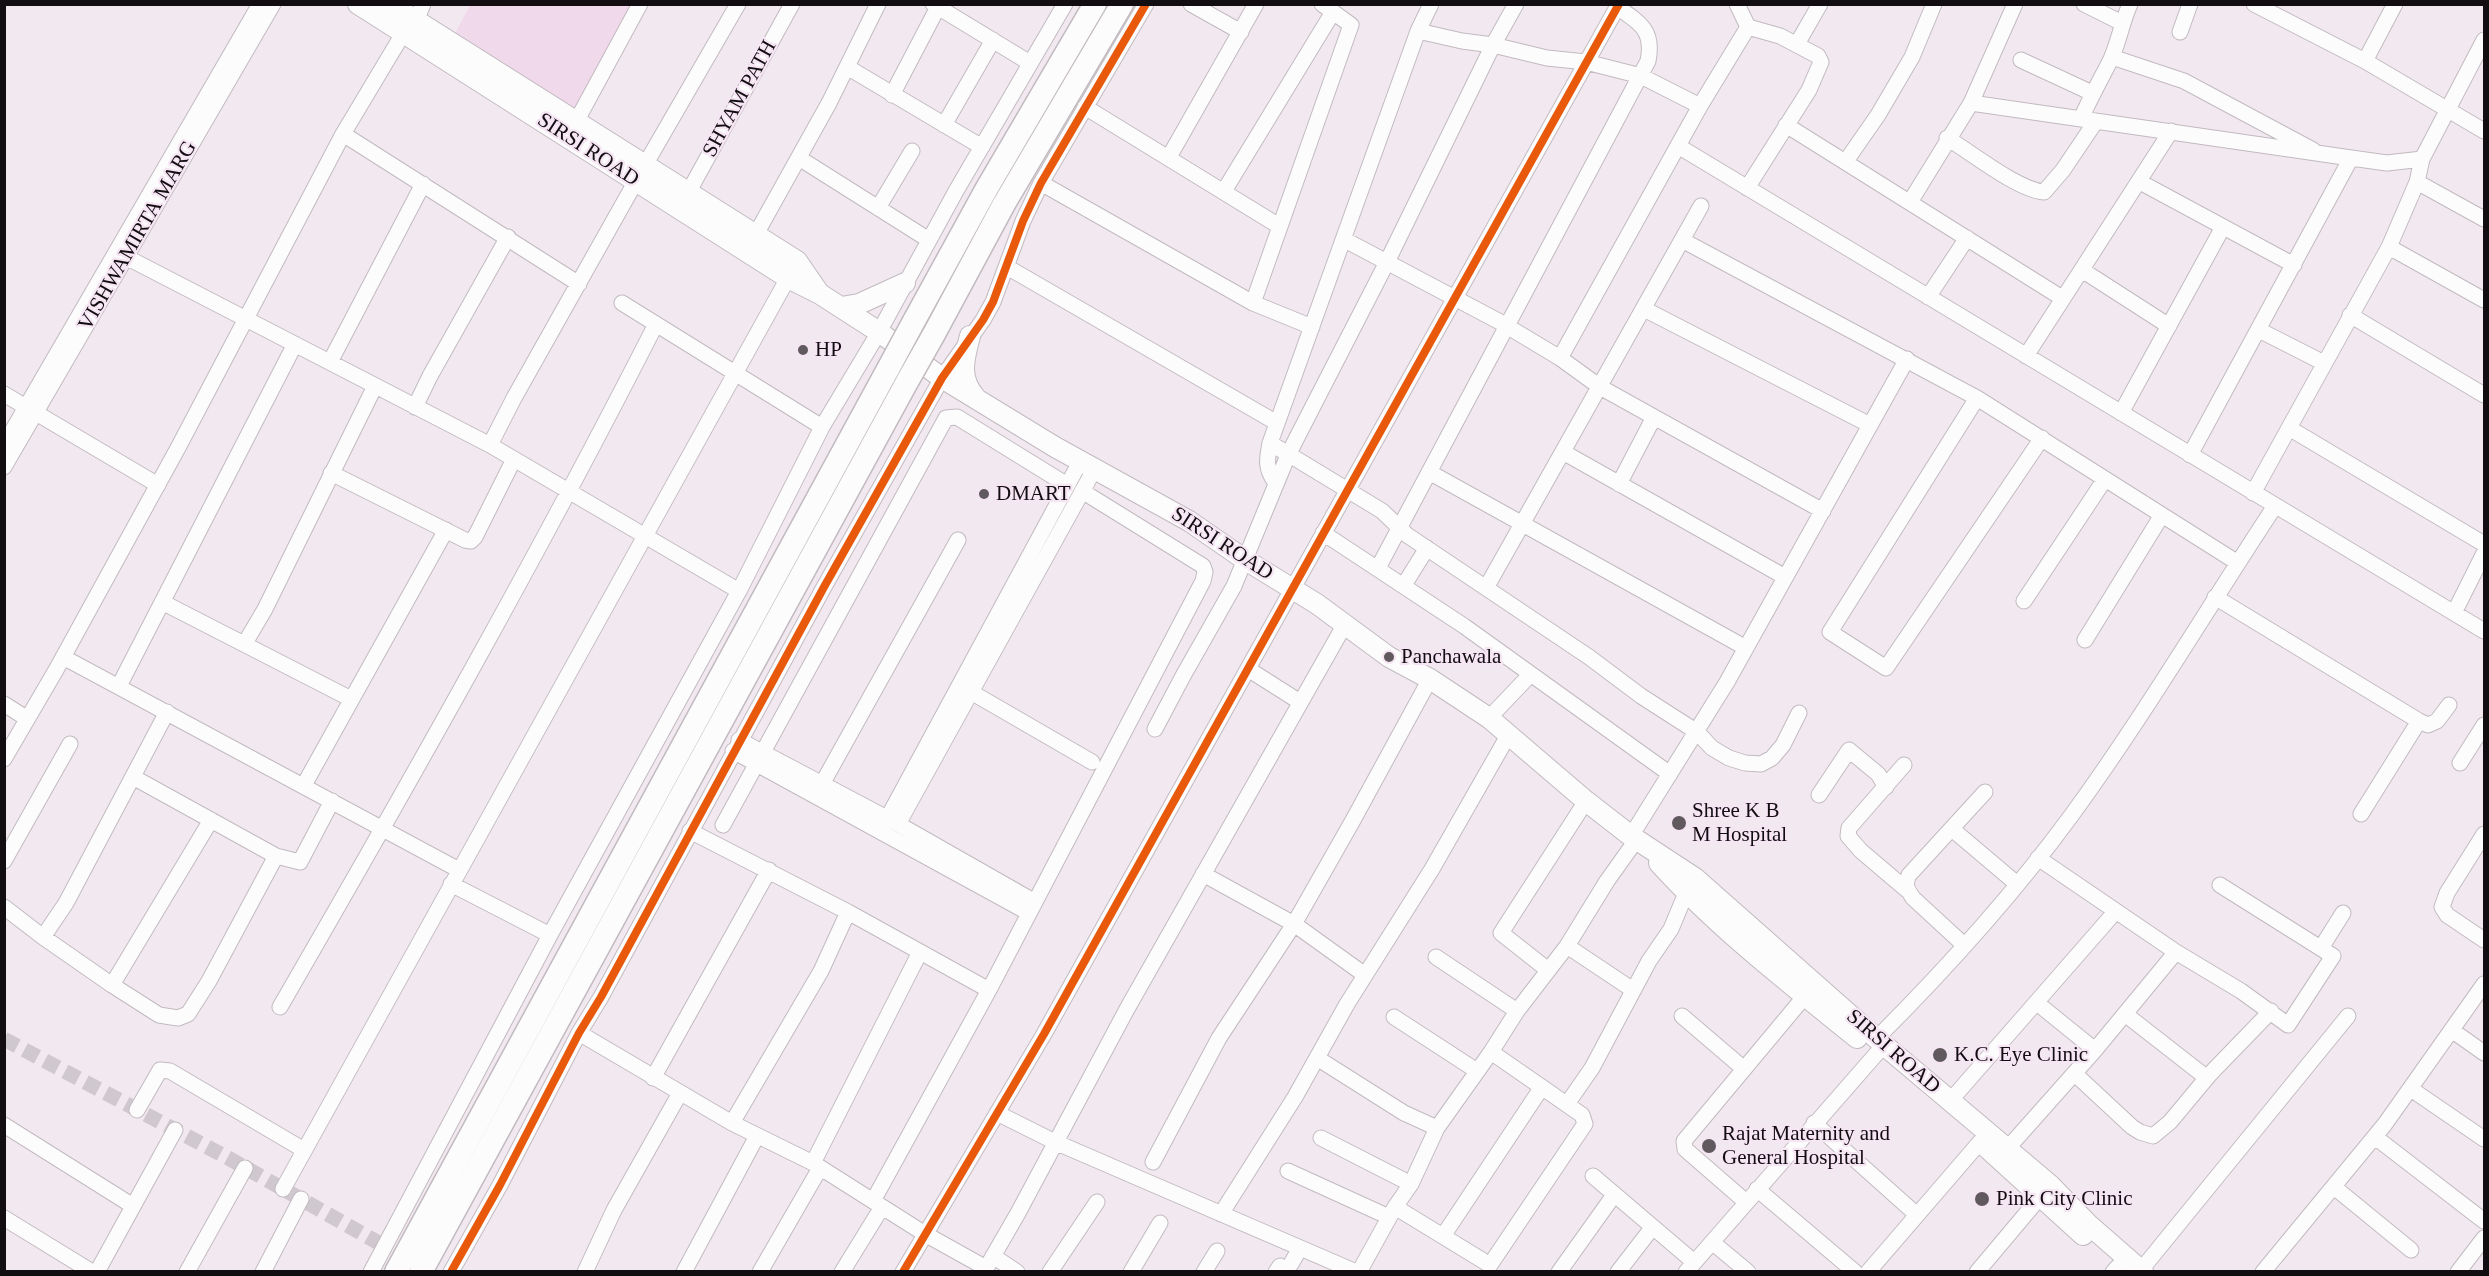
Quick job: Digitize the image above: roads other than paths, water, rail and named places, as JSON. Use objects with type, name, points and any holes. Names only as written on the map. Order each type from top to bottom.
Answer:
[{"type":"highway","points":[[421,1272],[898,375],[914,321],[987,188],[1095,4]]},
{"type":"highway","points":[[396,1272],[898,375],[934,334],[1004,204],[1122,4]]},
{"type":"main road","name":"SIRSI ROAD","points":[[358,4],[414,19],[640,173],[751,243],[797,261],[820,294]]},
{"type":"main road","name":"SIRSI ROAD","points":[[390,4],[576,122],[640,173],[688,193],[751,243],[788,278],[841,307],[977,400],[1087,466],[1189,521],[1345,624],[1389,657],[1430,679],[1489,718],[1586,801],[1695,878],[1879,1045],[1980,1142],[2088,1224],[2127,1268]]},
{"type":"main road","points":[[841,307],[859,304],[905,283]]},
{"type":"main road","points":[[970,336],[963,370],[969,391],[977,400]]},
{"type":"main road","name":"SIRSI ROAD","points":[[1634,837],[1686,892],[1805,996],[1879,1045],[1950,1101],[2007,1149],[2045,1191]]},
{"type":"street","name":"VISHWAMIRTA MARG","points":[[4,467],[32,409],[260,4]]},
{"type":"street","name":"VISHWAMIRTA MARG","points":[[4,445],[32,409],[126,257],[273,4]]},
{"type":"street","points":[[576,122],[640,4]]},
{"type":"street","points":[[490,445],[640,173],[738,4]]},
{"type":"street","name":"SHYAM PATH","points":[[688,193],[792,4]]},
{"type":"street","points":[[751,243],[799,158],[879,4]]},
{"type":"street","points":[[451,1272],[736,746],[942,378],[993,302],[1023,221],[1041,183],[1146,4]]},
{"type":"street","points":[[1191,4],[1241,32]]},
{"type":"street","points":[[1168,157],[1256,4]]},
{"type":"street","points":[[1275,482],[1269,475],[1266,463],[1270,443],[1345,240],[1418,31],[1431,4]]},
{"type":"street","points":[[1155,729],[1234,586],[1275,482],[1289,453],[1387,262],[1493,45],[1516,4]]},
{"type":"street","points":[[1737,4],[1748,27]]},
{"type":"street","points":[[1797,44],[1820,4]]},
{"type":"street","points":[[1845,161],[1878,115],[1912,57],[1934,4]]},
{"type":"street","points":[[1910,202],[1947,138],[1971,103],[2015,4]]},
{"type":"street","points":[[2084,4],[2122,23]]},
{"type":"street","points":[[1947,138],[2034,191],[2044,192],[2051,187],[2063,170],[2089,120],[2092,93],[2112,57],[2130,4]]},
{"type":"street","points":[[2180,32],[2190,4]]},
{"type":"street","points":[[2254,4],[2287,11],[2365,61],[2484,131]]},
{"type":"street","points":[[2365,61],[2395,4]]},
{"type":"street","points":[[892,94],[935,6],[1030,63]]},
{"type":"street","points":[[370,1272],[550,935],[739,591],[822,426],[879,332],[1061,6]]},
{"type":"street","points":[[903,1272],[997,1113],[1248,669],[1618,6],[1645,29],[1652,45],[1648,62],[1378,568]]},
{"type":"street","points":[[1224,191],[1328,8],[1351,25],[1253,303]]},
{"type":"street","points":[[4,759],[158,485],[343,134],[414,19]]},
{"type":"street","points":[[1747,188],[1809,90],[1821,62],[1818,56],[1797,44],[1767,31],[1748,27]]},
{"type":"street","points":[[1560,358],[1700,106],[1748,27]]},
{"type":"street","points":[[1418,31],[1547,58],[1586,62],[1641,76],[1700,106]]},
{"type":"street","points":[[944,125],[993,40]]},
{"type":"street","points":[[2253,493],[2389,247],[2417,182],[2422,159],[2484,40]]},
{"type":"street","points":[[2112,57],[2184,81],[2255,117],[2320,154]]},
{"type":"street","points":[[2021,60],[2092,93]]},
{"type":"street","points":[[847,67],[982,147]]},
{"type":"street","points":[[1971,103],[2387,163],[2422,159]]},
{"type":"street","points":[[1085,107],[1279,226]]},
{"type":"street","points":[[1786,125],[2062,298]]},
{"type":"street","points":[[2026,356],[2171,131]]},
{"type":"street","points":[[343,134],[579,284]]},
{"type":"street","points":[[1678,146],[2484,631]]},
{"type":"street","points":[[879,208],[912,151]]},
{"type":"street","points":[[799,158],[929,240]]},
{"type":"street","points":[[2190,455],[2351,158]]},
{"type":"street","points":[[2140,182],[2294,265]]},
{"type":"street","points":[[2417,182],[2484,219]]},
{"type":"street","points":[[1041,183],[1253,303],[1312,327]]},
{"type":"street","points":[[330,362],[423,184]]},
{"type":"street","points":[[1486,588],[1701,206]]},
{"type":"street","points":[[2121,413],[2223,227]]},
{"type":"street","points":[[415,407],[508,237]]},
{"type":"street","points":[[1928,297],[1967,238]]},
{"type":"street","points":[[1345,240],[1507,327],[1560,358],[1600,387],[1823,511]]},
{"type":"street","points":[[1682,240],[1977,398],[2238,563]]},
{"type":"street","points":[[2389,247],[2484,300]]},
{"type":"street","points":[[126,257],[490,445],[739,591]]},
{"type":"street","points":[[1007,267],[1277,423]]},
{"type":"street","points":[[2082,270],[2169,326]]},
{"type":"street","points":[[283,1189],[788,278]]},
{"type":"street","points":[[622,303],[822,426]]},
{"type":"street","points":[[1644,309],[1870,425]]},
{"type":"street","points":[[2350,315],[2484,395]]},
{"type":"street","points":[[280,1007],[384,828],[569,492],[656,324]]},
{"type":"street","points":[[2259,330],[2324,363]]},
{"type":"street","points":[[119,686],[295,344]]},
{"type":"street","points":[[997,1113],[1055,1142],[1358,1272],[1392,1212],[1411,1184],[1437,1128],[1517,1011],[1568,946],[1634,837],[1746,648],[1907,359]]},
{"type":"street","points":[[245,643],[265,609],[375,386]]},
{"type":"street","points":[[4,394],[158,485]]},
{"type":"street","points":[[1977,398],[1830,632],[1886,668],[2042,438]]},
{"type":"street","points":[[723,825],[945,418],[957,417],[1067,485]]},
{"type":"street","points":[[1619,484],[1654,417]]},
{"type":"street","points":[[2289,428],[2484,544]]},
{"type":"street","points":[[1270,443],[1382,511],[1399,528],[1427,548],[1697,732],[1712,748],[1729,758],[1745,763],[1761,764],[1772,758],[1783,744],[1799,713]]},
{"type":"street","points":[[1563,452],[1785,577]]},
{"type":"street","points":[[331,473],[471,541],[476,537],[514,459]]},
{"type":"street","points":[[893,822],[1067,485],[1087,466]]},
{"type":"street","points":[[893,822],[971,692],[1082,491],[1087,466]]},
{"type":"street","points":[[1429,472],[1746,648]]},
{"type":"street","points":[[2024,601],[2105,478]]},
{"type":"street","points":[[842,1272],[1203,581],[1205,572],[1203,567],[1082,491]]},
{"type":"street","points":[[1593,1176],[1652,1228],[1690,1267],[2017,884],[2070,818],[2154,698],[2215,597],[2275,506]]},
{"type":"street","points":[[2085,640],[2162,515]]},
{"type":"street","points":[[304,785],[446,530]]},
{"type":"street","points":[[1323,533],[1404,585],[1637,748],[1670,774]]},
{"type":"street","points":[[822,784],[958,540]]},
{"type":"street","points":[[1404,585],[1427,548]]},
{"type":"street","points":[[2454,614],[2484,553]]},
{"type":"street","points":[[2215,597],[2419,722],[2427,725],[2437,721],[2449,705]]},
{"type":"street","points":[[162,602],[351,699]]},
{"type":"street","points":[[988,1265],[1203,873],[1345,624]]},
{"type":"street","points":[[63,657],[459,870]]},
{"type":"street","points":[[1248,669],[1300,702]]},
{"type":"street","points":[[1489,718],[1530,675]]},
{"type":"street","points":[[1153,1162],[1219,1038],[1294,924],[1430,679]]},
{"type":"street","points":[[971,692],[1092,762]]},
{"type":"street","points":[[4,704],[26,718]]},
{"type":"street","points":[[43,938],[66,903],[167,712]]},
{"type":"street","points":[[2361,814],[2419,722]]},
{"type":"street","points":[[2460,763],[2484,725]]},
{"type":"street","points":[[1221,1214],[1295,1097],[1365,975],[1468,809],[1509,734]]},
{"type":"street","points":[[4,861],[70,744]]},
{"type":"street","points":[[736,746],[1032,907]]},
{"type":"street","points":[[1818,795],[1849,750],[1878,774],[1886,787]]},
{"type":"street","points":[[760,759],[822,784],[893,822],[1032,907]]},
{"type":"street","points":[[1904,765],[1849,828],[1848,836],[1965,945]]},
{"type":"street","points":[[133,777],[276,856],[300,862],[332,801]]},
{"type":"street","points":[[1907,890],[1905,882],[1909,874],[1985,792]]},
{"type":"street","points":[[1548,970],[1501,933],[1586,801]]},
{"type":"street","points":[[112,985],[211,820]]},
{"type":"street","points":[[1952,829],[2017,884]]},
{"type":"street","points":[[690,831],[849,912],[989,990]]},
{"type":"street","points":[[2484,834],[2447,893],[2442,907],[2447,915],[2484,940]]},
{"type":"street","points":[[4,907],[43,938],[159,1015],[178,1018],[188,1014],[276,856]]},
{"type":"street","points":[[2038,858],[2176,952],[2271,1011],[2288,1025],[2333,956],[2220,885]]},
{"type":"street","points":[[653,1078],[769,870]]},
{"type":"street","points":[[1203,873],[1294,924],[1365,975]]},
{"type":"street","points":[[451,884],[550,935]]},
{"type":"street","points":[[1567,1104],[1592,1068],[1634,990],[1671,929],[1686,892]]},
{"type":"street","points":[[1950,1101],[2116,911]]},
{"type":"street","points":[[732,1123],[820,972],[849,912]]},
{"type":"street","points":[[2321,948],[2343,913]]},
{"type":"street","points":[[1568,946],[1634,990]]},
{"type":"street","points":[[760,1272],[816,1166],[920,952]]},
{"type":"street","points":[[2007,1149],[2075,1074],[2176,952]]},
{"type":"street","points":[[1436,957],[1517,1011]]},
{"type":"street","points":[[2263,1272],[2375,1137],[2453,1031],[2484,984]]},
{"type":"street","points":[[1746,1202],[1685,1149],[1684,1141],[1805,996]]},
{"type":"street","points":[[2037,1003],[2095,1050]]},
{"type":"street","points":[[2075,1074],[2132,1126],[2140,1132],[2153,1136],[2170,1122],[2207,1078],[2271,1011]]},
{"type":"street","points":[[2125,1014],[2207,1078]]},
{"type":"street","points":[[1682,1016],[1744,1069]]},
{"type":"street","points":[[2127,1268],[2348,1016]]},
{"type":"street","points":[[1394,1017],[1478,1071]]},
{"type":"street","points":[[2453,1031],[2484,1053]]},
{"type":"street","points":[[579,1033],[732,1123],[816,1166],[925,1234],[988,1265],[1017,1272]]},
{"type":"street","points":[[1288,1171],[1392,1212],[1443,1236],[1490,1265],[1585,1124],[1582,1115],[1491,1052]]},
{"type":"street","points":[[1317,1058],[1404,1113],[1437,1128]]},
{"type":"street","points":[[137,1110],[160,1070],[170,1071],[304,1150]]},
{"type":"street","points":[[1443,1236],[1542,1087]]},
{"type":"street","points":[[2411,1089],[2484,1139]]},
{"type":"street","points":[[585,1272],[614,1210],[680,1093]]},
{"type":"street","points":[[1814,1123],[1917,1215]]},
{"type":"street","points":[[4,1125],[133,1206]]},
{"type":"street","points":[[97,1272],[175,1130]]},
{"type":"street","points":[[684,1272],[757,1137]]},
{"type":"street","points":[[2375,1137],[2484,1221]]},
{"type":"street","points":[[1321,1138],[1411,1184]]},
{"type":"street","points":[[1868,1272],[1980,1142]]},
{"type":"street","points":[[188,1272],[244,1168]]},
{"type":"street","points":[[2334,1187],[2411,1250]]},
{"type":"street","points":[[1757,1189],[1855,1272]]},
{"type":"street","points":[[1977,1272],[2045,1191]]},
{"type":"street","points":[[1559,1272],[1614,1195]]},
{"type":"street","points":[[263,1272],[301,1199]]},
{"type":"street","points":[[1050,1272],[1097,1202]]},
{"type":"street","points":[[4,1218],[92,1272]]},
{"type":"street","points":[[1131,1272],[1160,1223]]},
{"type":"street","points":[[1618,1272],[1652,1228]]},
{"type":"street","points":[[2458,1272],[2484,1238]]},
{"type":"street","points":[[1712,1242],[1748,1272]]},
{"type":"street","points":[[1283,1267],[1300,1248]]},
{"type":"street","points":[[1204,1272],[1217,1251]]},
{"type":"tunnel","points":[[4,1039],[230,1159],[384,1246]]},
{"type":"place","name":"HP","points":[[803,350]]},
{"type":"place","name":"DMART","points":[[984,494]]},
{"type":"place","name":"Panchawala","points":[[1389,657]]},
{"type":"place","name":"Shree K B M Hospital","points":[[1679,823]]},
{"type":"place","name":"K.C. Eye Clinic","points":[[1940,1055]]},
{"type":"place","name":"Rajat Maternity and General Hospital","points":[[1709,1146]]},
{"type":"place","name":"Pink City Clinic","points":[[1982,1199]]}]
